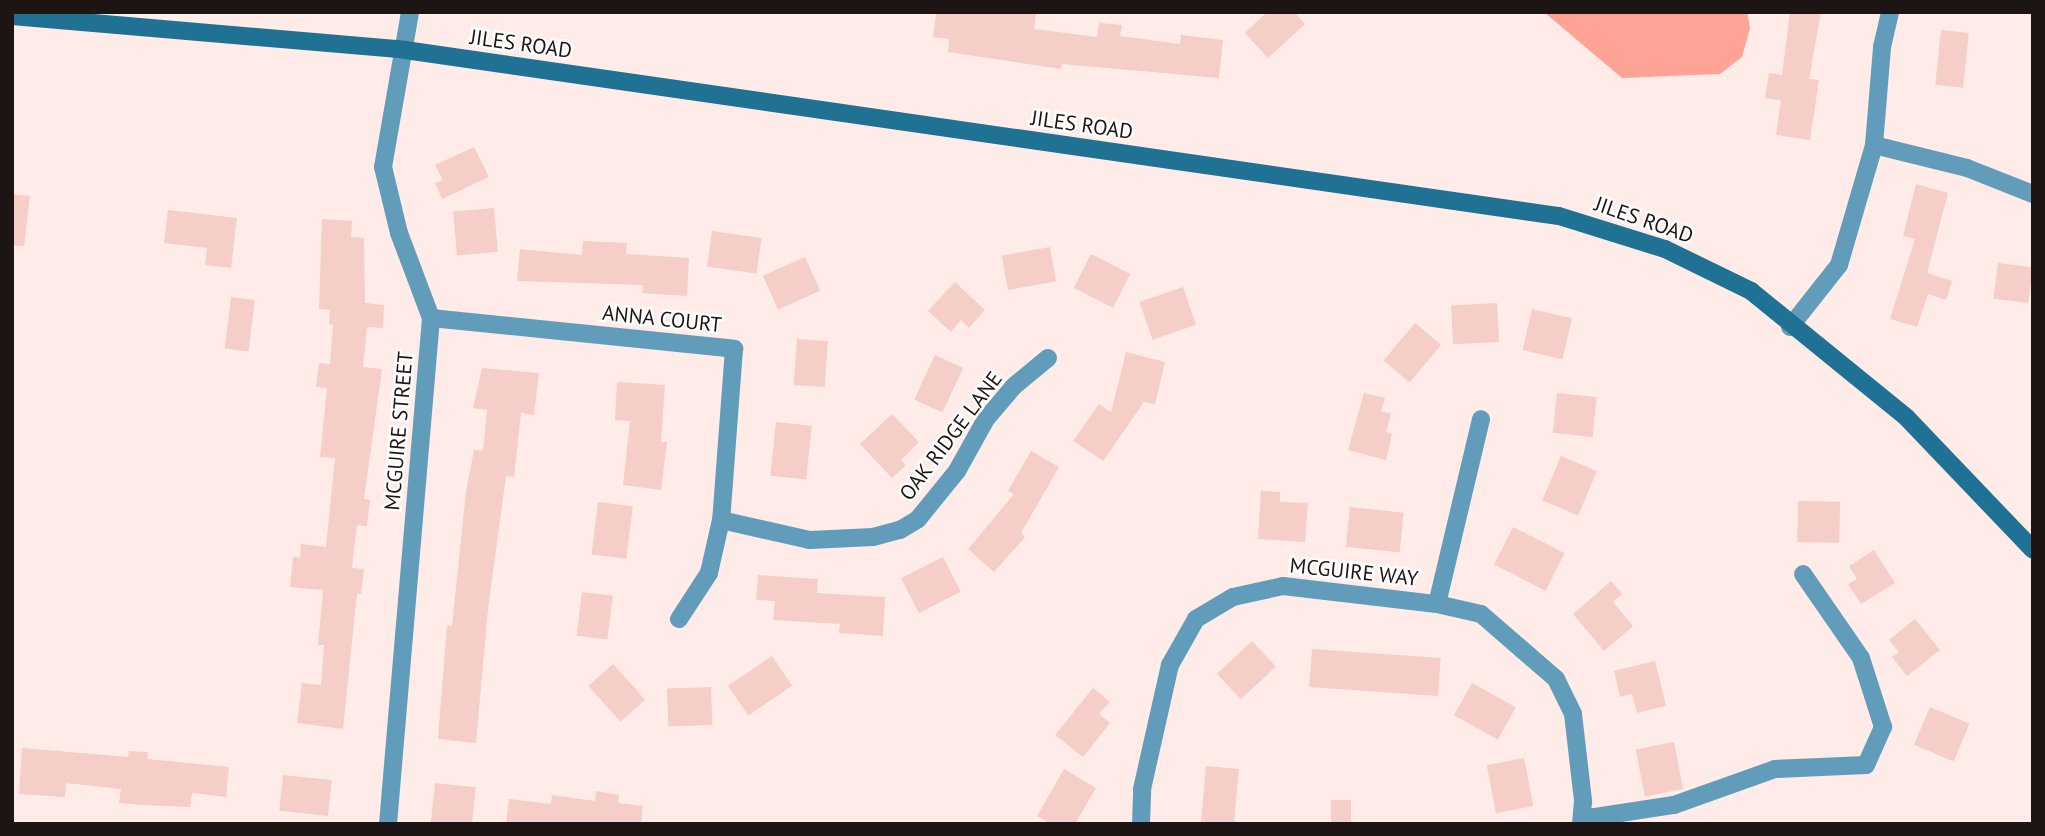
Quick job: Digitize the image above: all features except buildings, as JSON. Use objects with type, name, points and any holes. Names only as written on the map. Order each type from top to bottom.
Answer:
[{"type":"street","name":"MCGUIRE STREET","points":[[388,824],[431,318],[399,233],[383,167],[410,12]]},
{"type":"street","points":[[1790,327],[1839,265],[1874,145],[1882,47],[1890,12]]},
{"type":"street","name":"JILES ROAD","points":[[12,16],[405,50],[1559,216],[1665,249],[1716,271],[1769,304],[1790,327],[1907,418],[2033,550]]},
{"type":"street","points":[[1874,145],[1967,168],[2033,194]]},
{"type":"street","name":"ANNA COURT","points":[[431,318],[734,349],[721,520],[709,573],[678,619]]},
{"type":"street","name":"OAK RIDGE LANE","points":[[721,520],[810,540],[873,537],[900,530],[918,519],[957,471],[986,419],[1014,386],[1048,358]]},
{"type":"street","points":[[1437,604],[1481,419]]},
{"type":"street","points":[[1582,821],[1675,805],[1775,769],[1866,765],[1883,727],[1861,658],[1803,575]]},
{"type":"street","name":"MCGUIRE WAY","points":[[1141,824],[1142,789],[1170,665],[1196,619],[1233,597],[1283,586],[1437,604],[1481,614],[1556,679],[1573,714],[1582,821]]},
{"type":"shaded area","points":[[1544,12],[1747,12],[1750,28],[1742,57],[1720,74],[1622,78]]}]
